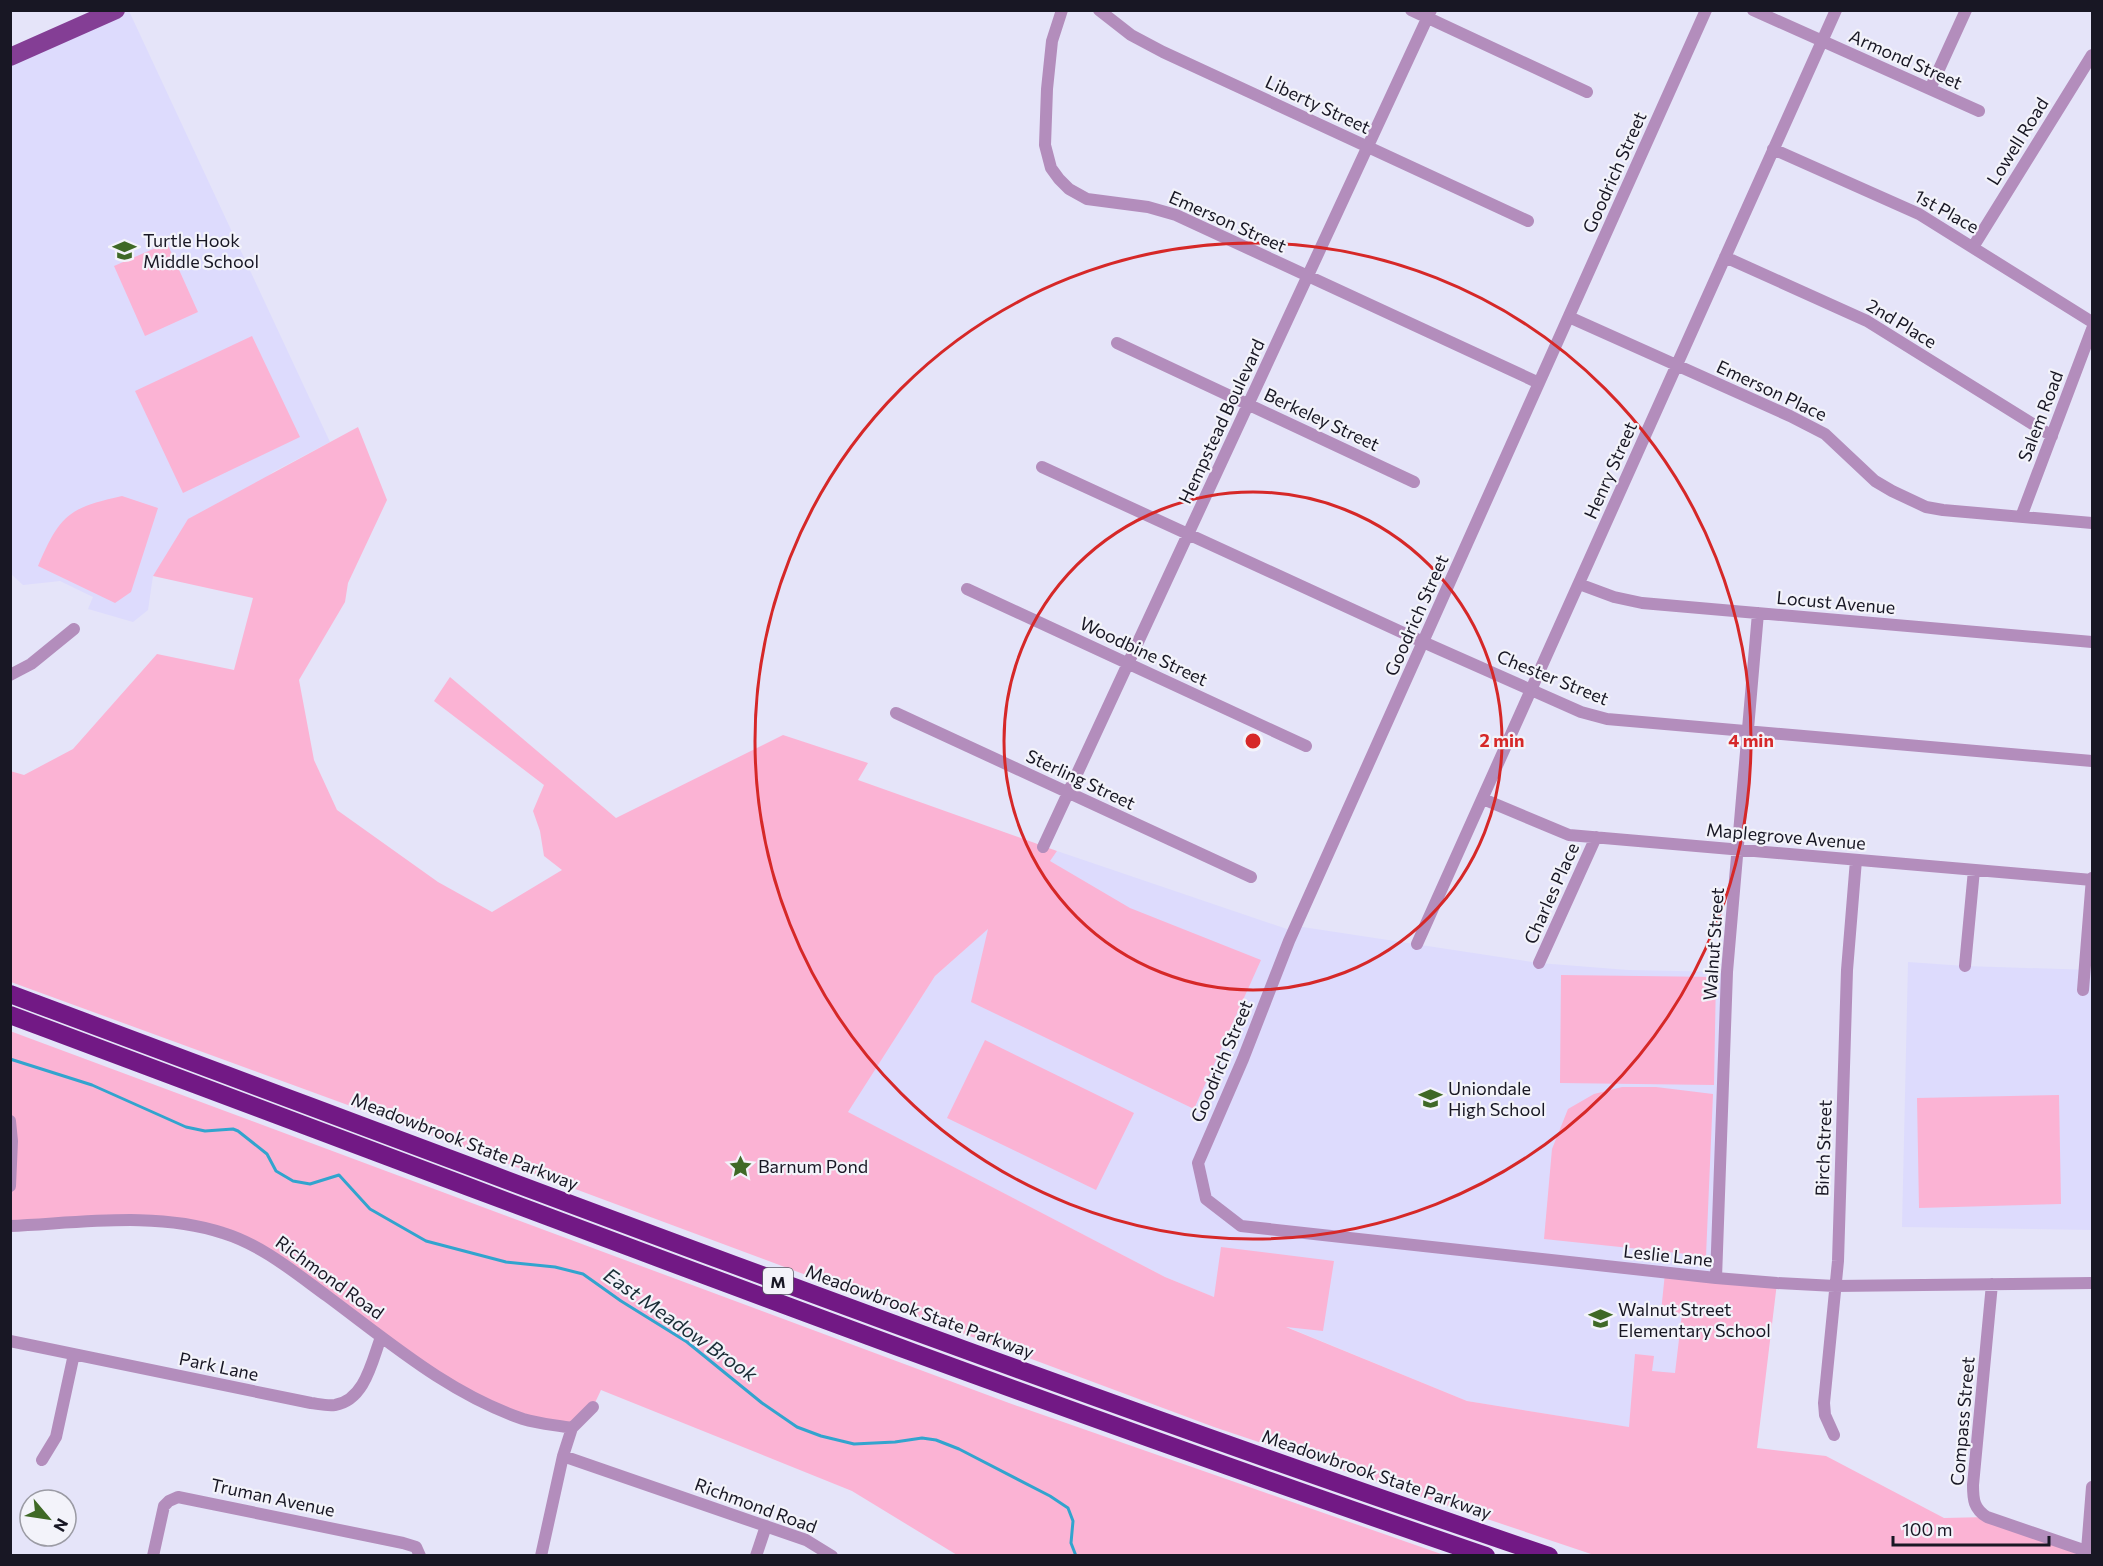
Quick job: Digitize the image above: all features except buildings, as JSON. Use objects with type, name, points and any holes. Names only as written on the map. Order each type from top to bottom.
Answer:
[{"type":"highway","name":"Meadowbrook State Parkway","points":[[10,994],[1029,1374],[1549,1556]]},
{"type":"highway","name":"M","points":[[10,1015],[867,1336],[1241,1471],[1486,1556]]},
{"type":"main road","points":[[10,57],[91,15],[116,10]]},
{"type":"street","name":"Emerson Street","points":[[1062,10],[1052,41],[1045,145],[1051,168],[1069,189],[1087,199],[1148,207],[1176,215],[1539,383]]},
{"type":"street","name":"Liberty Street","points":[[1100,10],[1131,35],[1163,52],[1528,221]]},
{"type":"street","points":[[1411,10],[1429,14],[1587,92]]},
{"type":"street","name":"Goodrich Street","points":[[1241,1226],[1206,1200],[1198,1163],[1243,1059],[1289,941],[1706,10]]},
{"type":"street","name":"Armond Street","points":[[1753,10],[1979,111]]},
{"type":"street","name":"Henry Street","points":[[1417,944],[1836,10]]},
{"type":"street","points":[[1930,89],[1966,10]]},
{"type":"street","name":"Hempstead Boulevard","points":[[1043,847],[1429,14]]},
{"type":"street","name":"Lowell Road","points":[[1973,247],[2092,55]]},
{"type":"street","name":"1st Place","points":[[1773,149],[1919,214],[2092,322]]},
{"type":"street","name":"2nd Place","points":[[1725,257],[1867,321],[2052,436]]},
{"type":"street","name":"Emerson Place","points":[[1569,317],[1790,416],[1825,435],[1875,481],[1926,507],[2092,523]]},
{"type":"street","name":"Salem Road","points":[[2021,517],[2092,328]]},
{"type":"street","name":"Berkeley Street","points":[[1117,343],[1414,482]]},
{"type":"street","name":"Chester Street","points":[[1042,467],[1581,712],[1607,719],[2092,761]]},
{"type":"street","name":"Locust Avenue","points":[[1579,584],[1614,597],[1642,603],[2092,642]]},
{"type":"street","name":"Woodbine Street","points":[[967,589],[1306,746]]},
{"type":"street","name":"Walnut Street","points":[[1716,1278],[1727,972],[1758,613]]},
{"type":"street","points":[[10,675],[31,664],[74,629]]},
{"type":"street","name":"Sterling Street","points":[[896,713],[1251,877]]},
{"type":"street","name":"Maplegrove Avenue","points":[[1483,799],[1569,835],[2092,879]]},
{"type":"street","name":"Charles Place","points":[[1539,963],[1596,837]]},
{"type":"street","name":"Birch Street","points":[[1834,1436],[1825,1415],[1824,1403],[1835,1286],[1847,970],[1856,860]]},
{"type":"street","points":[[1965,966],[1974,870]]},
{"type":"street","points":[[2083,990],[2092,879]]},
{"type":"street","points":[[10,1120],[12,1141],[10,1186]]},
{"type":"street","name":"Richmond Road","points":[[10,1226],[147,1220],[184,1223],[223,1232],[253,1245],[279,1261],[426,1370],[469,1395],[522,1418],[572,1428]]},
{"type":"street","name":"Leslie Lane","points":[[1241,1226],[1716,1278],[1835,1286],[2092,1283]]},
{"type":"street","name":"Compass Street","points":[[1992,1284],[1973,1485],[1975,1505],[1980,1513],[1987,1517],[2090,1551]]},
{"type":"street","name":"Park Lane","points":[[10,1341],[329,1406],[348,1401],[360,1390],[381,1337]]},
{"type":"street","points":[[42,1460],[56,1437],[74,1354]]},
{"type":"street","points":[[541,1556],[563,1456],[572,1428],[593,1407]]},
{"type":"street","name":"Richmond Road","points":[[563,1456],[806,1540],[832,1556]]},
{"type":"street","points":[[2090,1551],[2092,1487]]},
{"type":"street","name":"Truman Avenue","points":[[153,1556],[164,1506],[178,1497],[416,1546],[420,1556]]},
{"type":"street","points":[[756,1556],[766,1526]]},
{"type":"shaded area","name":"Turtle Hook Middle School","points":[[88,11],[129,11],[330,442],[273,472],[153,576],[148,610],[133,622],[88,609],[93,597],[60,581],[23,585],[11,574],[10,57],[94,19]]},
{"type":"shaded area","points":[[167,243],[198,312],[145,336],[114,266]]},
{"type":"shaded area","points":[[252,336],[300,437],[183,493],[135,391]]},
{"type":"shaded area","points":[[358,427],[387,500],[348,583],[345,602],[299,680],[314,760],[337,810],[438,882],[492,912],[562,870],[544,856],[540,831],[533,811],[544,785],[434,701],[450,677],[616,818],[783,735],[868,763],[858,780],[1057,851],[1050,861],[1130,908],[1261,960],[1194,1109],[971,1002],[988,929],[935,976],[848,1112],[1165,1277],[1214,1297],[1221,1247],[1334,1261],[1323,1331],[1286,1327],[1467,1401],[1629,1427],[1635,1354],[1654,1356],[1652,1371],[1675,1373],[1682,1314],[1661,1312],[1665,1273],[1777,1283],[1757,1448],[1826,1456],[1944,1518],[1987,1517],[2092,1555],[1594,1555],[1214,1427],[460,1146],[11,982],[10,771],[24,775],[73,749],[157,654],[234,670],[253,598],[153,576],[188,519]]},
{"type":"shaded area","points":[[122,496],[158,508],[131,592],[115,603],[38,566],[53,535],[68,516],[89,505]]},
{"type":"shaded area","points":[[1057,851],[1293,931],[1296,926],[1539,963],[1628,970],[1727,972],[1716,1278],[1757,1448],[1467,1401],[1165,1277],[847,1112],[935,976],[1058,866],[1049,861]]},
{"type":"shaded area","points":[[1908,962],[2092,970],[2092,1230],[1902,1227]]},
{"type":"shaded area","points":[[1561,975],[1716,977],[1714,1085],[1560,1083]]},
{"type":"shaded area","points":[[10,1031],[1009,1403],[1444,1555],[957,1555],[852,1491],[601,1390],[593,1407],[572,1428],[535,1422],[469,1395],[279,1261],[184,1223],[11,1226]]},
{"type":"shaded area","points":[[985,1040],[1134,1113],[1096,1190],[947,1118]]},
{"type":"shaded area","points":[[1622,1087],[1656,1087],[1713,1094],[1706,1256],[1544,1239],[1552,1149],[1568,1109],[1594,1094]]},
{"type":"shaded area","points":[[2059,1095],[2061,1204],[1919,1208],[1917,1098]]},
{"type":"waterway","name":"East Meadow Brook","points":[[10,1059],[92,1085],[186,1127],[205,1131],[233,1129],[238,1131],[267,1154],[276,1171],[293,1181],[310,1184],[339,1175],[370,1209],[426,1241],[506,1262],[555,1267],[583,1274],[621,1301],[687,1342],[762,1403],[797,1427],[854,1444],[922,1438],[936,1440],[959,1449],[1050,1496],[1068,1508],[1073,1521],[1071,1543],[1076,1556]]},
{"type":"place","name":"Turtle Hook Middle School","points":[[125,250]]},
{"type":"place","name":"Uniondale High School","points":[[1430,1098]]},
{"type":"place","name":"Barnum Pond","points":[[740,1166]]},
{"type":"place","name":"Walnut Street Elementary School","points":[[1600,1319]]}]
